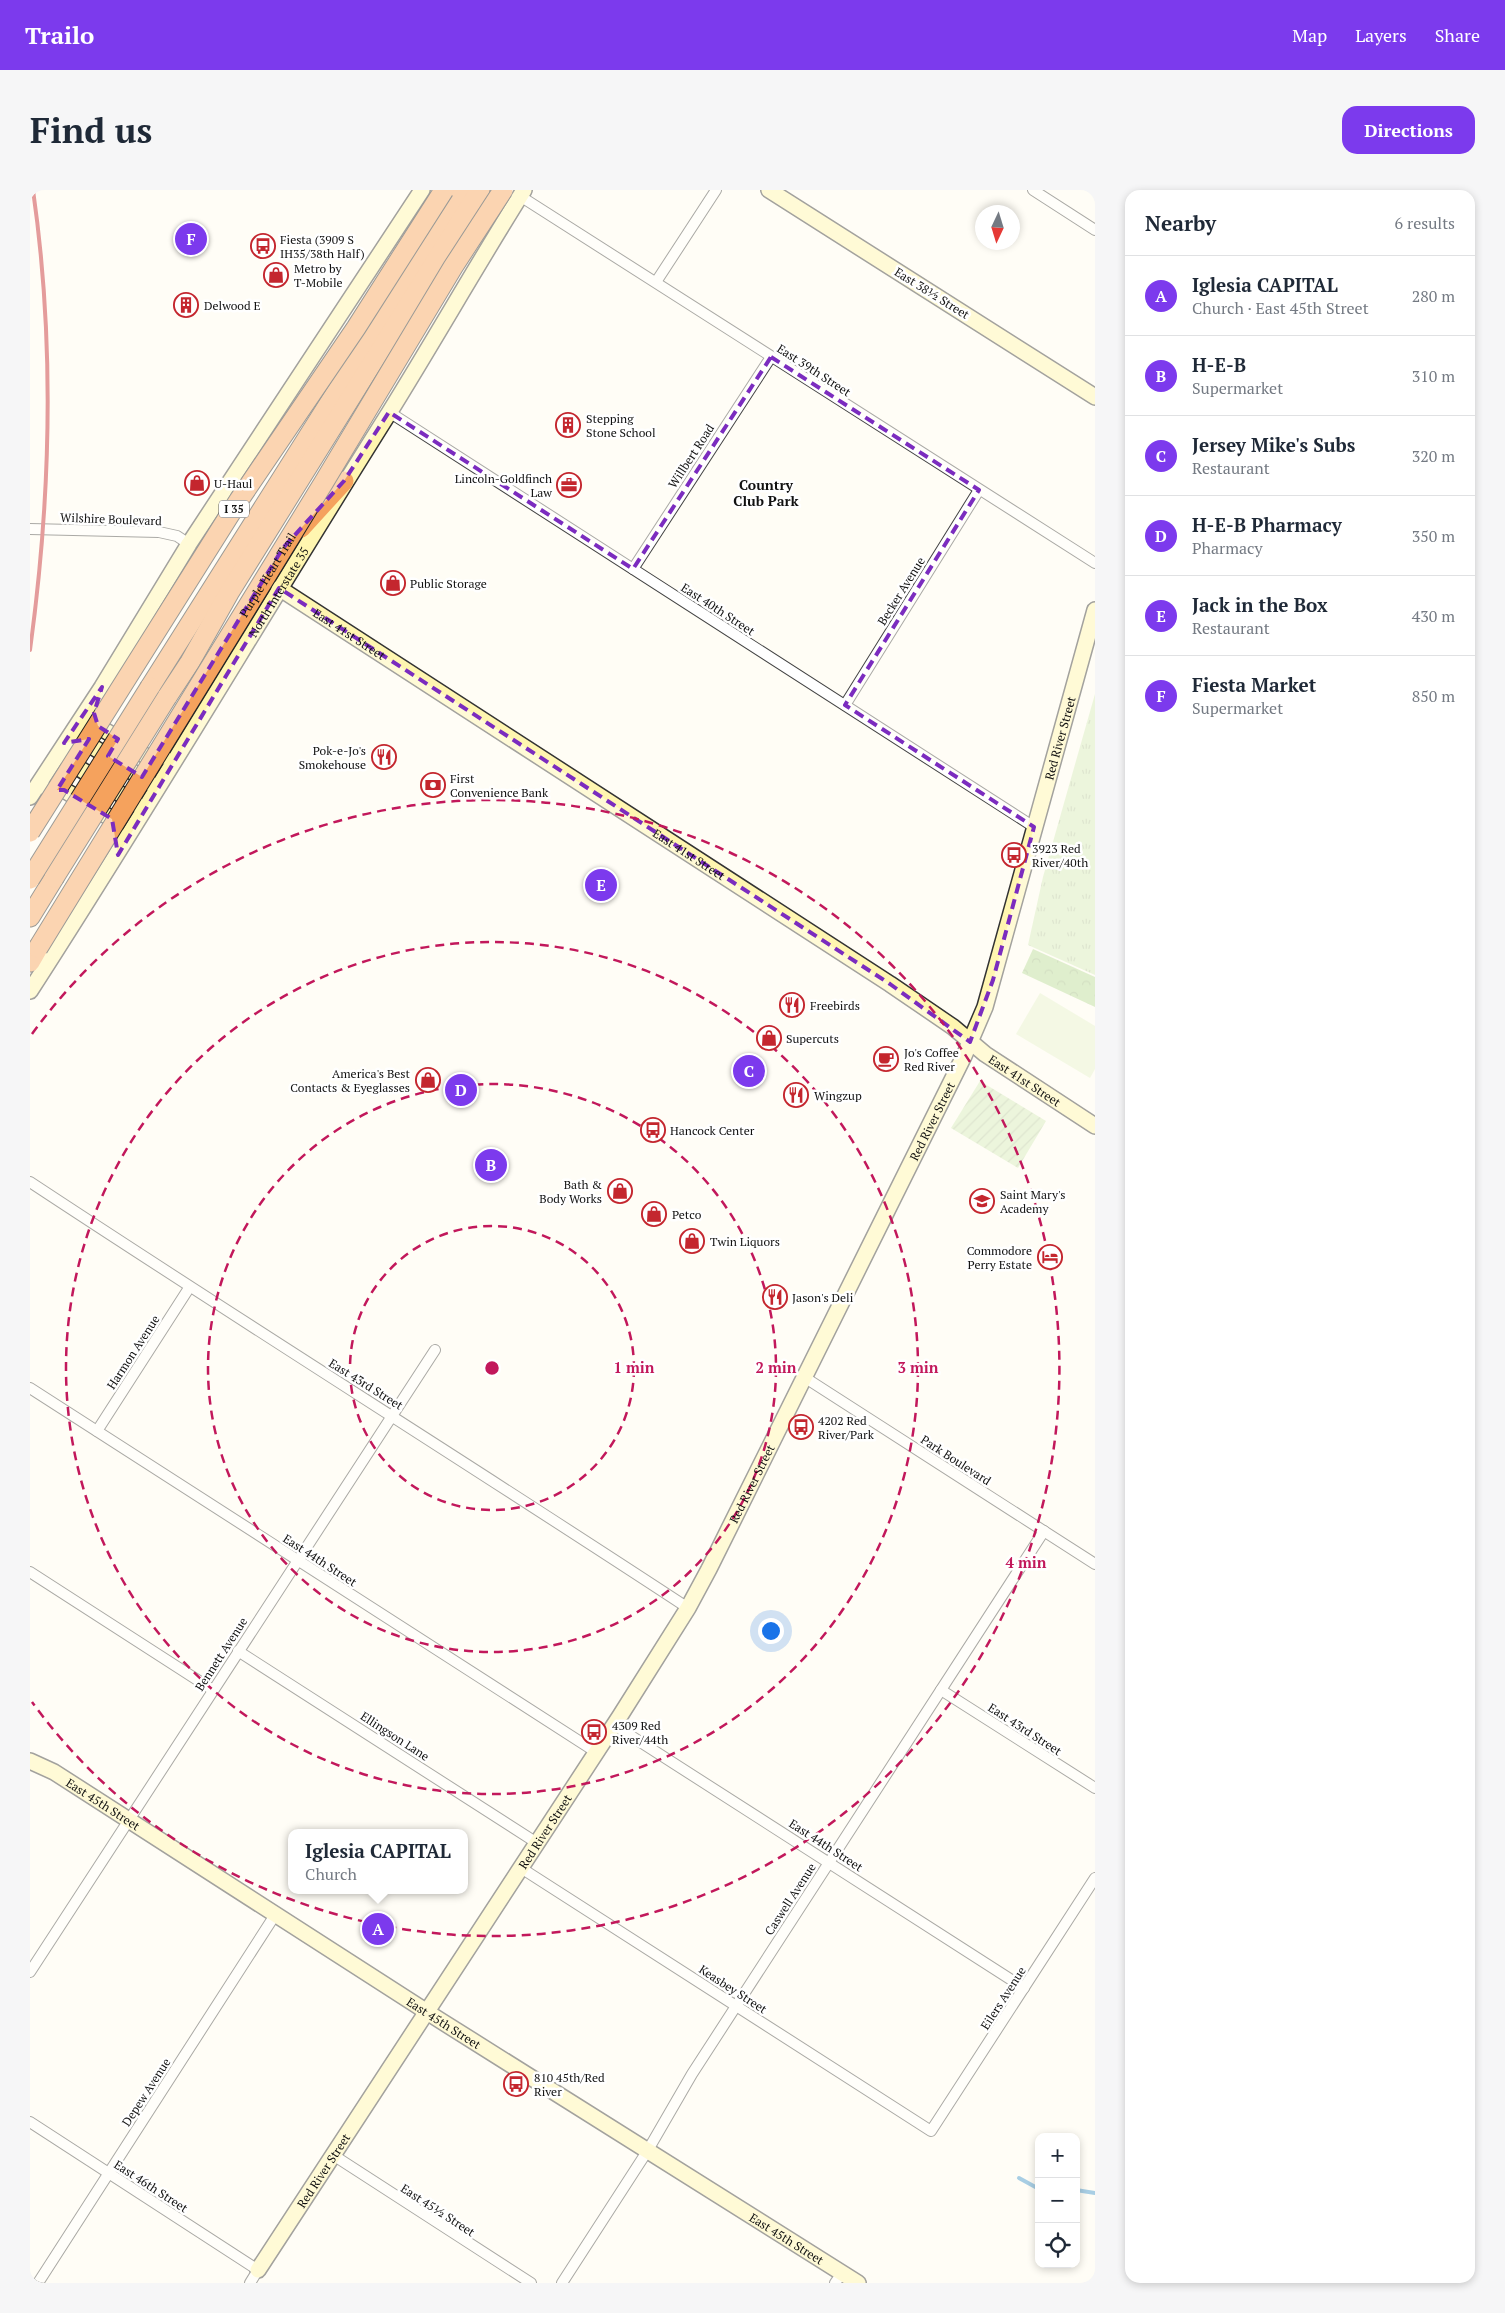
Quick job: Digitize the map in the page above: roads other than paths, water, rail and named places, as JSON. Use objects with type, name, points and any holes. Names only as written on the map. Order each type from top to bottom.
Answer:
[{"type":"highway","name":"I 35","points":[[30,832],[239,500],[356,328],[444,190]]},
{"type":"highway","name":"I 35","points":[[30,879],[464,190]]},
{"type":"highway","name":"Purple Heart Trail","points":[[30,917],[190,662],[229,593],[480,190]]},
{"type":"highway","name":"Purple Heart Trail","points":[[33,957],[453,268],[516,192]]},
{"type":"highway","points":[[190,662],[250,584],[344,481]]},
{"type":"main road","points":[[30,798],[102,687],[189,544],[422,190]]},
{"type":"main road","name":"East 38½ Street","points":[[769,190],[1095,397]]},
{"type":"main road","name":"North Interstate 35","points":[[30,991],[146,810],[344,481],[389,412],[516,192]]},
{"type":"main road","name":"East 41st Street","points":[[279,588],[874,974],[953,1028],[985,1054],[1095,1126]]},
{"type":"main road","name":"Red River Street","points":[[254,2277],[614,1725],[688,1608],[970,1042],[993,980],[1095,610]]},
{"type":"main road","points":[[102,687],[94,713],[98,726],[152,760],[168,754],[188,740]]},
{"type":"main road","points":[[64,743],[82,740],[158,788]]},
{"type":"main road","points":[[64,743],[69,762],[146,810]]},
{"type":"main road","points":[[30,798],[48,790],[64,790],[112,819],[116,831],[118,855]]},
{"type":"main road","name":"East 45th Street","points":[[30,1761],[54,1772],[426,2012],[648,2150],[839,2278],[858,2283]]},
{"type":"street","points":[[656,282],[716,190]]},
{"type":"street","points":[[1033,190],[1095,230]]},
{"type":"street","name":"East 39th Street","points":[[516,192],[770,357],[1095,563]]},
{"type":"street","name":"Willbert Road","points":[[633,569],[770,357]]},
{"type":"street","name":"East 40th Street","points":[[389,412],[1034,827]]},
{"type":"street","name":"Becker Avenue","points":[[845,706],[979,490]]},
{"type":"street","name":"Wilshire Boulevard","points":[[30,529],[159,532],[177,536],[189,544]]},
{"type":"street","name":"East 43rd Street","points":[[30,1182],[190,1288],[394,1416],[688,1608]]},
{"type":"street","name":"Harmon Avenue","points":[[97,1431],[190,1288]]},
{"type":"street","name":"Bennett Avenue","points":[[30,1972],[297,1560],[394,1416],[435,1350]]},
{"type":"street","name":"Park Boulevard","points":[[804,1377],[1095,1564]]},
{"type":"street","name":"East 44th Street","points":[[30,1388],[596,1752]]},
{"type":"street","name":"Caswell Avenue","points":[[562,2283],[648,2150],[692,2074],[1044,1532]]},
{"type":"street","points":[[30,1572],[213,1690]]},
{"type":"street","name":"Ellingson Lane","points":[[238,1651],[537,1843]]},
{"type":"street","name":"East 43rd Street","points":[[941,1690],[1095,1788]]},
{"type":"street","name":"East 44th Street","points":[[614,1725],[1024,1988]]},
{"type":"street","name":"Keasbey Street","points":[[521,1868],[931,2131]]},
{"type":"street","name":"Eilers Avenue","points":[[931,2131],[1095,1878]]},
{"type":"street","name":"Depew Avenue","points":[[38,2283],[275,1915]]},
{"type":"street","name":"East 46th Street","points":[[30,2122],[108,2173],[254,2277]]},
{"type":"street","name":"East 45½ Street","points":[[333,2155],[531,2283]]},
{"type":"waterway","points":[[1019,2178],[1035,2187]]},
{"type":"waterway","points":[[1080,2191],[1095,2193]]},
{"type":"railway","points":[[30,650],[42,535],[48,420],[45,305],[33,190]]},
{"type":"place","name":"Fiesta Market","points":[[191,239]]},
{"type":"place","name":"Fiesta (3909 S IH35/38th Half)","points":[[263,246]]},
{"type":"place","name":"Metro by T-Mobile","points":[[276,275]]},
{"type":"place","name":"Delwood E","points":[[186,305]]},
{"type":"place","name":"Stepping Stone School","points":[[568,425]]},
{"type":"place","name":"U-Haul","points":[[197,483]]},
{"type":"place","name":"Lincoln-Goldfinch Law","points":[[569,485]]},
{"type":"place","name":"Public Storage","points":[[393,583]]},
{"type":"place","name":"Pok-e-Jo's Smokehouse","points":[[384,757]]},
{"type":"place","name":"First Convenience Bank","points":[[433,785]]},
{"type":"place","name":"3923 Red River/40th","points":[[1014,855]]},
{"type":"place","name":"Jack in the Box","points":[[601,885]]},
{"type":"place","name":"Freebirds","points":[[792,1005]]},
{"type":"place","name":"Supercuts","points":[[769,1038]]},
{"type":"place","name":"Jo's Coffee Red River","points":[[886,1059]]},
{"type":"place","name":"Jersey Mike's Subs","points":[[749,1071]]},
{"type":"place","name":"America's Best Contacts & Eyeglasses","points":[[428,1080]]},
{"type":"place","name":"H-E-B Pharmacy","points":[[461,1090]]},
{"type":"place","name":"Wingzup","points":[[796,1095]]},
{"type":"place","name":"Hancock Center","points":[[653,1130]]},
{"type":"place","name":"H-E-B","points":[[491,1165]]},
{"type":"place","name":"Bath & Body Works","points":[[620,1191]]},
{"type":"place","name":"Saint Mary's Academy","points":[[982,1201]]},
{"type":"place","name":"Petco","points":[[654,1214]]},
{"type":"place","name":"Twin Liquors","points":[[692,1241]]},
{"type":"place","name":"Commodore Perry Estate","points":[[1050,1257]]},
{"type":"place","name":"Jason's Deli","points":[[775,1297]]},
{"type":"place","name":"4202 Red River/Park","points":[[801,1427]]},
{"type":"place","name":"4309 Red River/44th","points":[[594,1732]]},
{"type":"place","name":"Iglesia CAPITAL","points":[[378,1929]]},
{"type":"place","name":"810 45th/Red River","points":[[516,2084]]},
{"type":"district","name":"Country Club Park","points":[[766,492]]}]
